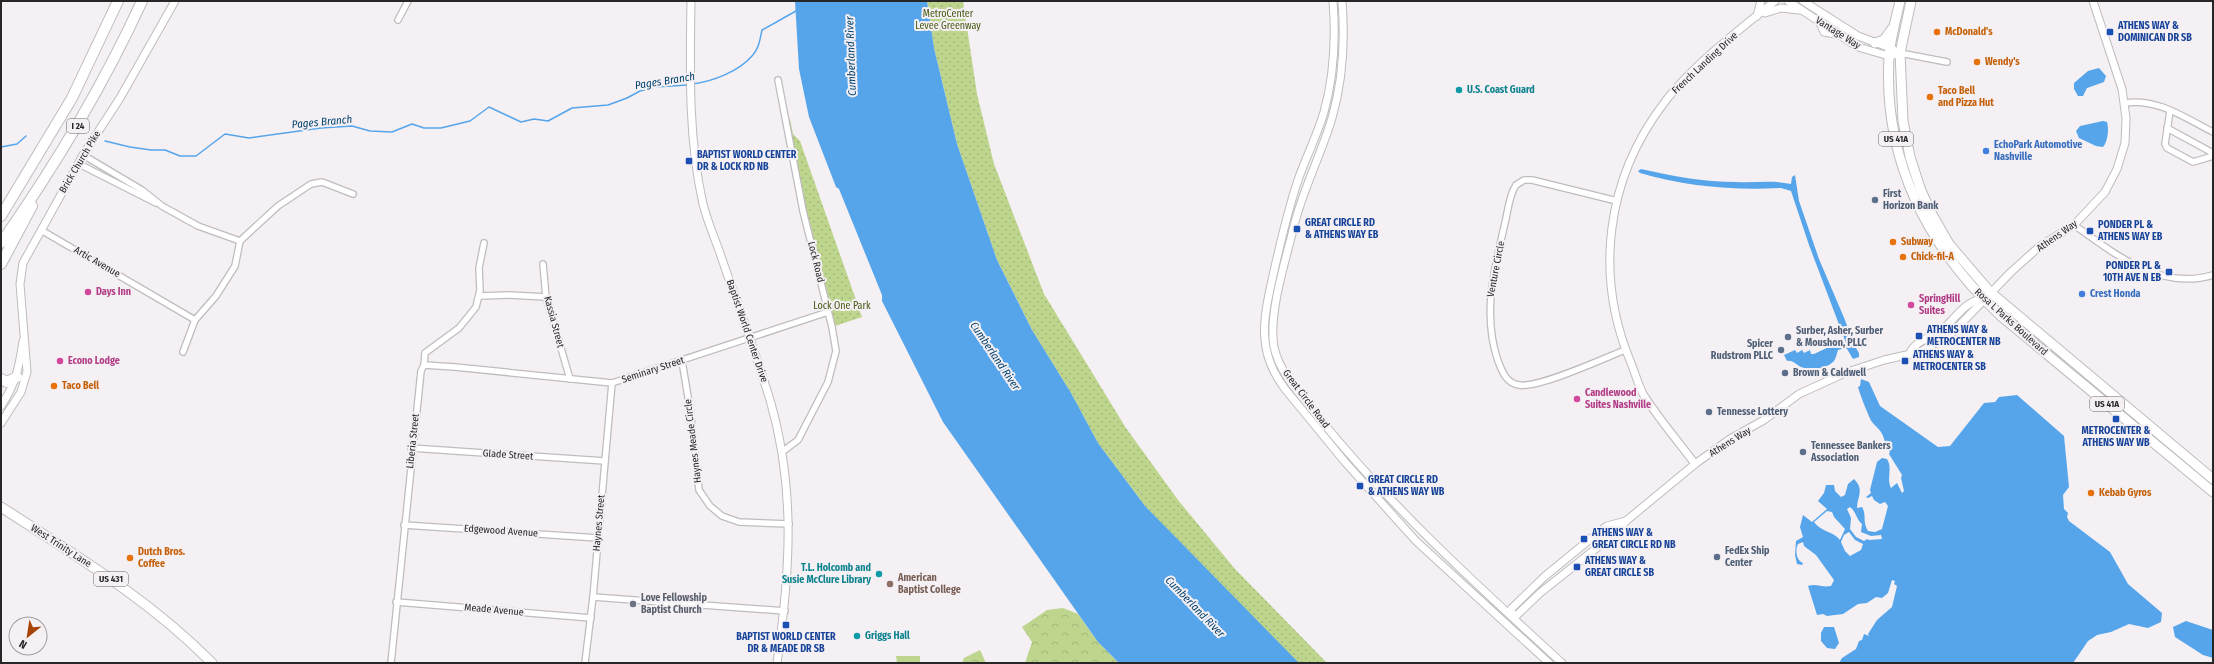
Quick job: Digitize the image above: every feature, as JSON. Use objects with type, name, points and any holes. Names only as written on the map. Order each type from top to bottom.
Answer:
[{"type":"highway","name":"I 24","points":[[1,216],[72,98],[118,1]]},
{"type":"highway","name":"I 24","points":[[1,243],[38,190],[80,122],[142,1]]},
{"type":"highway","points":[[1,203],[31,167]]},
{"type":"highway","points":[[1,264],[26,219],[38,190]]},
{"type":"highway","points":[[1,379],[7,382],[17,377]]},
{"type":"main road","name":"Rosa L Parks Boulevard","points":[[1900,1],[1889,56],[1888,87],[1892,120],[1899,152],[1911,191],[1930,231],[1954,265],[1986,296],[2213,492]]},
{"type":"main road","name":"Rosa L Parks Boulevard","points":[[1911,1],[1900,53],[1903,121],[1910,157],[1920,188],[1930,211],[1949,244],[1986,296],[2213,479]]},
{"type":"main road","points":[[1875,43],[1885,39],[1896,20]]},
{"type":"main road","name":"West Trinity Lane","points":[[1,507],[129,591],[196,646],[212,663]]},
{"type":"street","name":"Brick Church Pike","points":[[1,423],[21,392],[27,372],[20,284],[23,263],[83,155],[120,98],[174,1]]},
{"type":"street","points":[[398,20],[408,1]]},
{"type":"street","name":"Baptist World Center Drive","points":[[691,1],[692,120],[695,162],[704,206],[770,402],[782,452],[789,524],[789,567],[785,611],[777,663]]},
{"type":"street","name":"Great Circle Road","points":[[1332,1],[1335,36],[1330,84],[1322,120],[1298,180],[1284,225],[1265,314],[1264,330],[1267,354],[1279,382],[1356,475],[1416,541],[1548,663]]},
{"type":"street","name":"Great Circle Road","points":[[1342,1],[1343,54],[1339,88],[1332,119],[1306,185],[1294,228],[1274,315],[1274,347],[1281,365],[1293,385],[1356,462],[1425,536],[1562,663]]},
{"type":"street","points":[[1757,16],[1761,1]]},
{"type":"street","name":"French Landing Drive","points":[[1695,464],[1643,393],[1625,350],[1613,309],[1609,259],[1611,230],[1617,201],[1636,148],[1665,102],[1680,84],[1776,1]]},
{"type":"street","name":"Vantage Way","points":[[1788,1],[1836,34],[1858,47],[1889,56]]},
{"type":"street","name":"Vantage Way","points":[[1803,1],[1858,36],[1890,47],[1900,53]]},
{"type":"street","points":[[1809,1],[1818,10]]},
{"type":"street","name":"Athens Way","points":[[1511,615],[1518,615],[1545,589],[1613,535],[1626,521],[1695,464],[1730,439],[1764,420],[1799,394],[1845,373],[1910,353],[1920,352],[1946,338],[1986,296],[2040,246],[2074,225],[2104,192],[2116,169],[2125,143],[2125,102],[2112,54],[2093,1]]},
{"type":"street","points":[[1757,16],[1781,8],[1802,10]]},
{"type":"street","points":[[1889,56],[1900,53],[1947,62]]},
{"type":"street","name":"Lock Road","points":[[778,80],[803,211],[836,351],[828,382],[798,440],[782,452]]},
{"type":"street","points":[[2125,102],[2147,102],[2158,105],[2213,132]]},
{"type":"street","points":[[2170,111],[2165,144],[2167,148],[2193,162],[2213,156]]},
{"type":"street","points":[[2167,128],[2213,153]]},
{"type":"street","points":[[83,155],[142,190],[162,206]]},
{"type":"street","points":[[78,164],[147,200],[162,206],[198,226],[240,241]]},
{"type":"street","name":"Venture Circle","points":[[1617,201],[1532,180],[1524,180],[1516,185],[1491,283],[1490,322],[1492,340],[1501,369],[1508,380],[1520,386],[1531,385],[1625,350]]},
{"type":"street","points":[[183,352],[195,320],[216,296],[235,266],[240,241],[278,206],[310,184],[322,182],[353,194]]},
{"type":"street","points":[[2074,225],[2120,258],[2147,271],[2175,278],[2202,278],[2213,275]]},
{"type":"street","name":"Artic Avenue","points":[[40,230],[195,320]]},
{"type":"street","name":"Liberia Street","points":[[390,663],[411,448],[421,371],[424,366],[425,353],[459,328],[476,307],[479,268],[484,243]]},
{"type":"street","name":"Kassia Street","points":[[543,264],[546,296],[570,379]]},
{"type":"street","points":[[478,296],[546,296]]},
{"type":"street","name":"Seminary Street","points":[[424,366],[612,384],[828,312]]},
{"type":"street","name":"Brick Church Pike","points":[[1,406],[12,389],[17,377],[24,334]]},
{"type":"street","name":"Haynes Meade Circle","points":[[682,361],[690,409],[699,490],[710,506],[722,516],[738,522],[789,524]]},
{"type":"street","name":"Haynes Street","points":[[585,663],[591,618],[612,384]]},
{"type":"street","name":"Glade Street","points":[[411,448],[605,461]]},
{"type":"street","name":"Athens Way","points":[[1504,622],[1511,615],[1511,609],[1558,566],[1600,531],[1607,526],[1626,521]]},
{"type":"street","name":"Edgewood Avenue","points":[[404,525],[598,538]]},
{"type":"street","points":[[1545,589],[1545,585],[1556,572],[1558,566]]},
{"type":"street","points":[[593,597],[785,611]]},
{"type":"street","name":"Meade Avenue","points":[[396,602],[591,618]]},
{"type":"green space","name":"MetroCenter Levee Greenway","points":[[927,1],[963,1],[977,94],[994,164],[1044,294],[1126,428],[1178,500],[1235,569],[1327,663],[1297,663],[1145,506],[1098,443],[1071,393],[1032,330],[997,260],[957,144],[934,48]]},
{"type":"green space","name":"Lock One Park","points":[[786,119],[790,119],[793,134],[800,141],[862,317],[832,327],[803,211]]},
{"type":"green space","points":[[1063,608],[1078,614],[1098,642],[1119,663],[1025,663],[1032,642],[1022,627],[1047,610]]},
{"type":"green space","points":[[980,650],[986,663],[962,663],[964,658]]},
{"type":"green space","points":[[896,656],[920,656],[920,663],[897,663]]},
{"type":"water","name":"Cumberland River","points":[[795,1],[927,1],[934,48],[957,144],[997,260],[1032,330],[1071,393],[1098,443],[1145,506],[1299,663],[1119,663],[1098,642],[943,422],[882,301],[882,295],[839,189],[836,187],[809,117],[799,69]]},
{"type":"water","points":[[2099,68],[2106,76],[2104,82],[2087,88],[2083,96],[2078,96],[2074,89],[2074,83],[2088,71]]},
{"type":"water","points":[[2103,121],[2107,122],[2108,131],[2106,142],[2103,147],[2096,146],[2079,138],[2076,131],[2080,126]]},
{"type":"water","points":[[1641,169],[1688,178],[1724,182],[1770,182],[1791,184],[1792,177],[1795,175],[1799,201],[1819,259],[1845,320],[1853,343],[1859,353],[1859,357],[1853,359],[1846,348],[1838,350],[1835,360],[1831,364],[1809,369],[1787,361],[1784,355],[1795,350],[1797,353],[1802,350],[1804,353],[1810,350],[1811,354],[1814,354],[1833,345],[1838,348],[1846,343],[1809,245],[1791,191],[1781,188],[1745,189],[1692,184],[1657,178],[1640,173],[1638,171]]},
{"type":"water","points":[[1861,379],[1869,382],[1880,406],[1938,447],[1950,446],[1984,403],[1995,402],[1999,397],[2017,395],[2064,436],[2069,487],[2063,495],[2064,509],[2068,513],[2067,517],[2069,521],[2110,552],[2128,584],[2162,613],[2161,622],[2148,628],[2129,624],[2111,632],[2097,635],[2088,641],[2073,663],[1839,663],[1842,658],[1856,649],[1864,634],[1869,636],[1868,634],[1877,620],[1892,607],[1897,586],[1894,584],[1895,581],[1892,580],[1888,593],[1882,598],[1876,597],[1867,603],[1858,604],[1843,614],[1827,616],[1823,614],[1817,615],[1808,586],[1831,586],[1834,580],[1816,555],[1804,546],[1803,542],[1798,544],[1796,552],[1799,560],[1803,563],[1802,565],[1797,564],[1795,555],[1796,541],[1803,537],[1800,527],[1803,515],[1812,522],[1827,509],[1818,501],[1824,493],[1826,485],[1834,485],[1835,491],[1841,497],[1845,495],[1848,484],[1854,479],[1860,490],[1857,508],[1862,507],[1865,524],[1868,531],[1875,532],[1882,529],[1888,506],[1885,502],[1880,504],[1874,500],[1872,496],[1868,498],[1866,497],[1871,493],[1870,490],[1877,462],[1882,458],[1887,459],[1889,463],[1889,481],[1891,488],[1897,483],[1902,493],[1904,491],[1901,478],[1902,475],[1889,454],[1890,452],[1880,430],[1871,420],[1858,387],[1860,386]],"holes":[[[1850,507],[1862,524],[1861,532],[1871,536],[1881,535],[1882,539],[1867,539],[1864,541],[1856,537],[1850,529],[1851,518],[1847,509]],[[1827,511],[1832,512],[1834,517],[1845,529],[1840,540],[1834,535],[1820,528],[1814,522]],[[1849,532],[1855,540],[1863,544],[1861,550],[1850,556],[1845,551],[1841,542],[1844,535]]]},
{"type":"water","points":[[2186,621],[2213,630],[2213,658],[2203,655],[2175,637],[2173,627]]},
{"type":"water","points":[[1824,627],[1834,627],[1839,643],[1835,649],[1827,648],[1821,641],[1821,633]]},
{"type":"waterway","name":"Pages Branch","points":[[693,84],[709,81],[740,67],[756,50],[762,30],[796,11]]},
{"type":"waterway","name":"Pages Branch","points":[[105,141],[130,147],[165,150],[180,156],[196,156],[225,134],[249,138],[321,128],[352,126],[370,131],[392,132],[412,124],[424,128],[441,128],[470,121],[489,107],[521,122],[534,119],[548,121],[572,108],[608,105],[627,98],[640,91],[655,87],[688,85]]},
{"type":"waterway","name":"Pages Branch","points":[[1,147],[17,144],[26,136]]},
{"type":"place","name":"McDonald's","points":[[1937,32]]},
{"type":"place","name":"ATHENS WAY & DOMINICAN DR SB","points":[[2110,32]]},
{"type":"place","name":"Wendy's","points":[[1977,62]]},
{"type":"place","name":"U.S. Coast Guard","points":[[1459,90]]},
{"type":"place","name":"Taco Bell and Pizza Hut","points":[[1930,97]]},
{"type":"place","name":"EchoPark Automotive Nashville","points":[[1986,151]]},
{"type":"place","name":"BAPTIST WORLD CENTER DR & LOCK RD NB","points":[[689,161]]},
{"type":"place","name":"First Horizon Bank","points":[[1875,200]]},
{"type":"place","name":"GREAT CIRCLE RD & ATHENS WAY EB","points":[[1297,229]]},
{"type":"place","name":"PONDER PL & ATHENS WAY EB","points":[[2090,231]]},
{"type":"place","name":"Subway","points":[[1893,242]]},
{"type":"place","name":"Chick-fil-A","points":[[1903,257]]},
{"type":"place","name":"PONDER PL & 10TH AVE N EB","points":[[2169,272]]},
{"type":"place","name":"Days Inn","points":[[88,292]]},
{"type":"place","name":"Crest Honda","points":[[2082,294]]},
{"type":"place","name":"SpringHill Suites","points":[[1911,305]]},
{"type":"place","name":"ATHENS WAY & METROCENTER NB","points":[[1919,336]]},
{"type":"place","name":"Surber, Asher, Surber & Moushon, PLLC","points":[[1788,337]]},
{"type":"place","name":"Spicer Rudstrom PLLC","points":[[1781,350]]},
{"type":"place","name":"Econo Lodge","points":[[60,361]]},
{"type":"place","name":"ATHENS WAY & METROCENTER SB","points":[[1905,361]]},
{"type":"place","name":"Brown & Caldwell","points":[[1785,373]]},
{"type":"place","name":"Taco Bell","points":[[54,386]]},
{"type":"place","name":"Candlewood Suites Nashville","points":[[1577,399]]},
{"type":"place","name":"Tennesse Lottery","points":[[1709,412]]},
{"type":"place","name":"METROCENTER & ATHENS WAY WB","points":[[2116,419]]},
{"type":"place","name":"Tennessee Bankers Association","points":[[1803,452]]},
{"type":"place","name":"GREAT CIRCLE RD & ATHENS WAY WB","points":[[1360,486]]},
{"type":"place","name":"Kebab Gyros","points":[[2091,493]]},
{"type":"place","name":"ATHENS WAY & GREAT CIRCLE RD NB","points":[[1584,539]]},
{"type":"place","name":"FedEx Ship Center","points":[[1717,557]]},
{"type":"place","name":"Dutch Bros. Coffee","points":[[130,558]]},
{"type":"place","name":"ATHENS WAY & GREAT CIRCLE SB","points":[[1577,567]]},
{"type":"place","name":"T.L. Holcomb and Susie McClure Library","points":[[879,574]]},
{"type":"place","name":"American Baptist College","points":[[890,584]]},
{"type":"place","name":"Love Fellowship Baptist Church","points":[[633,604]]},
{"type":"place","name":"BAPTIST WORLD CENTER DR & MEADE DR SB","points":[[786,625]]},
{"type":"place","name":"Griggs Hall","points":[[857,636]]}]
